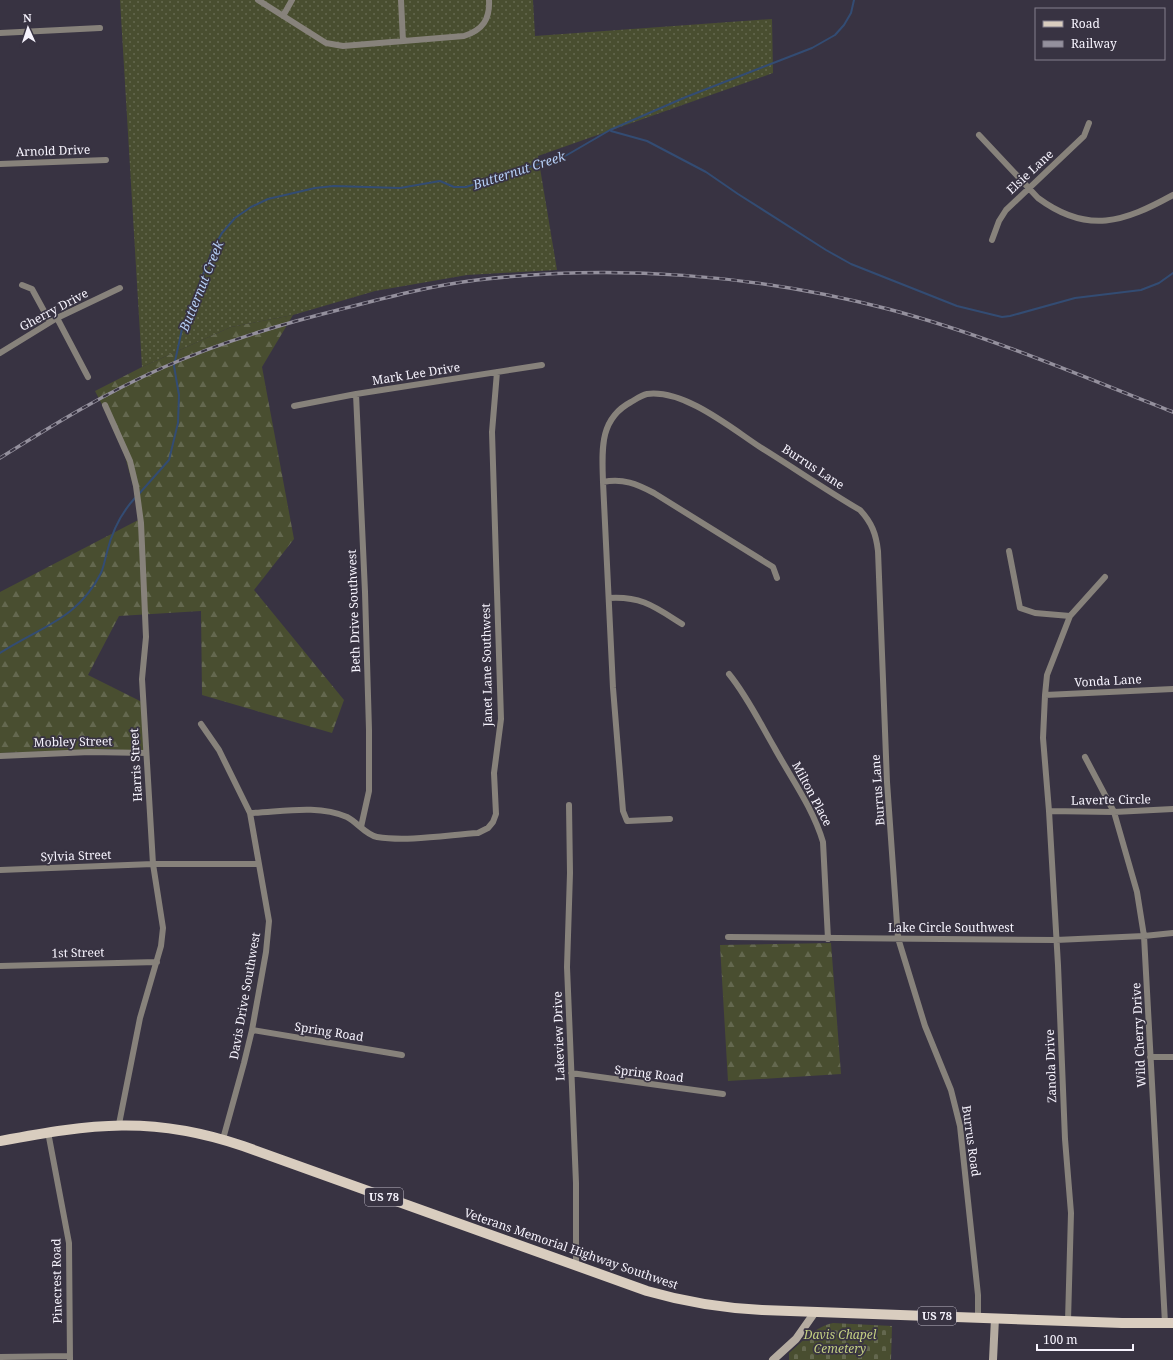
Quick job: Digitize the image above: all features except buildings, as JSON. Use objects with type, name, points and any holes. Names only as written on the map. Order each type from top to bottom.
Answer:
[{"type":"main road","name":"Veterans Memorial Highway Southwest","points":[[0,1141],[48,1132],[119,1124],[167,1127],[223,1139],[576,1266],[647,1291],[679,1300],[742,1309],[1068,1321],[1169,1323]]},
{"type":"street","points":[[258,0],[332,45],[343,46],[464,36],[472,34],[478,31],[486,20],[489,0]]},
{"type":"street","points":[[283,16],[292,0]]},
{"type":"street","points":[[401,0],[403,41]]},
{"type":"street","points":[[0,33],[100,28]]},
{"type":"street","name":"Elsie Lane","points":[[992,240],[1002,216],[1028,188],[1084,136],[1089,123]]},
{"type":"street","points":[[979,135],[1028,188],[1048,206],[1077,218],[1100,221],[1127,217],[1153,207],[1173,195]]},
{"type":"street","name":"Arnold Drive","points":[[0,164],[106,160]]},
{"type":"street","points":[[22,285],[32,289],[50,322]]},
{"type":"street","name":"Gherry Drive","points":[[0,353],[57,318],[120,288]]},
{"type":"street","points":[[57,318],[88,377]]},
{"type":"street","name":"Mark Lee Drive","points":[[294,406],[356,394],[542,365]]},
{"type":"street","name":"Janet Lane Southwest","points":[[250,813],[310,810],[330,812],[347,818],[376,837],[399,839],[478,833],[488,828],[494,818],[494,773],[501,719],[492,432],[497,372]]},
{"type":"street","name":"Beth Drive Southwest","points":[[356,394],[365,592],[369,730],[368,791],[361,827]]},
{"type":"street","name":"Burrus Lane","points":[[670,819],[627,821],[623,811],[613,688],[603,482],[604,433],[612,418],[625,405],[646,394],[676,397],[710,415],[860,510],[870,521],[876,534],[878,551],[887,782],[898,938],[902,952]]},
{"type":"street","name":"Harris Street","points":[[105,404],[130,462],[136,486],[141,523],[146,637],[142,679],[146,753],[153,864],[163,928],[157,962],[144,1001],[119,1124]]},
{"type":"street","points":[[603,482],[624,481],[637,484],[654,493],[773,567],[777,578]]},
{"type":"street","points":[[1009,551],[1020,608],[1036,613],[1070,616],[1105,577]]},
{"type":"street","points":[[609,598],[625,597],[645,601],[682,624]]},
{"type":"street","name":"Zanola Drive","points":[[1068,1321],[1071,1213],[1065,1140],[1050,811],[1043,738],[1047,676],[1070,616]]},
{"type":"street","name":"Milton Place","points":[[729,674],[750,706],[809,808],[820,831],[823,842],[828,939]]},
{"type":"street","name":"Vonda Lane","points":[[1045,695],[1173,689]]},
{"type":"street","name":"Davis Drive Southwest","points":[[201,724],[219,750],[250,813],[269,921],[266,952],[252,1030],[223,1139]]},
{"type":"street","name":"Mobley Street","points":[[0,756],[90,752],[146,753]]},
{"type":"street","name":"Wild Cherry Drive","points":[[1085,757],[1114,812],[1137,892],[1144,936],[1150,1057],[1169,1323]]},
{"type":"street","name":"Lakeview Drive","points":[[569,805],[570,873],[567,967],[576,1183],[576,1266]]},
{"type":"street","name":"Laverte Circle","points":[[1050,811],[1114,812],[1173,808]]},
{"type":"street","name":"Sylvia Street","points":[[0,870],[153,864],[259,864]]},
{"type":"street","name":"Lake Circle Southwest","points":[[728,937],[1056,940],[1144,936],[1173,933]]},
{"type":"street","name":"Burrus Road","points":[[902,952],[927,1032],[951,1090],[960,1126],[979,1303],[978,1318]]},
{"type":"street","name":"1st Street","points":[[0,966],[157,962]]},
{"type":"street","name":"Spring Road","points":[[252,1030],[402,1055]]},
{"type":"street","points":[[1150,1057],[1173,1057]]},
{"type":"street","name":"Spring Road","points":[[571,1073],[723,1094]]},
{"type":"street","name":"Pinecrest Road","points":[[48,1132],[69,1243],[70,1358]]},
{"type":"street","points":[[773,1360],[796,1339],[815,1312]]},
{"type":"street","points":[[993,1360],[994,1318]]},
{"type":"street","points":[[0,1357],[70,1358]]},
{"type":"green space","points":[[120,0],[533,0],[535,36],[772,19],[773,73],[538,156],[557,270],[467,275],[375,291],[293,315],[231,327],[142,367]]},
{"type":"green space","points":[[293,315],[262,367],[294,539],[254,590],[344,700],[332,733],[202,695],[201,611],[119,616],[88,675],[146,704],[148,752],[110,749],[0,753],[0,592],[142,518],[121,442],[95,391],[142,367],[231,327]]},
{"type":"green space","points":[[831,943],[841,1074],[728,1081],[720,945]]},
{"type":"green space","name":"Davis Chapel Cemetery","points":[[833,1323],[892,1326],[891,1360],[789,1360],[789,1353],[804,1339],[821,1327]]},
{"type":"waterway","name":"Butternut Creek","points":[[138,495],[169,460],[178,423],[179,395],[174,366],[182,329],[213,249],[222,233],[235,218],[251,207],[268,199],[315,188],[334,186],[400,188],[440,181],[454,187],[466,187],[567,155],[610,130],[686,97],[812,48],[835,35],[844,25],[851,13],[854,0]]},
{"type":"waterway","points":[[611,131],[647,141],[706,172],[826,250],[851,264],[957,306],[1002,317],[1010,316],[1075,298],[1141,290],[1159,283],[1173,273]]},
{"type":"waterway","name":"Butternut Creek","points":[[0,653],[69,612],[92,589],[104,565],[114,530],[121,516],[135,498]]},
{"type":"railway","points":[[0,458],[120,388],[183,359],[248,335],[407,293],[477,280],[528,275],[580,273],[684,275],[787,287],[838,297],[925,319],[996,343],[1173,412]]}]
